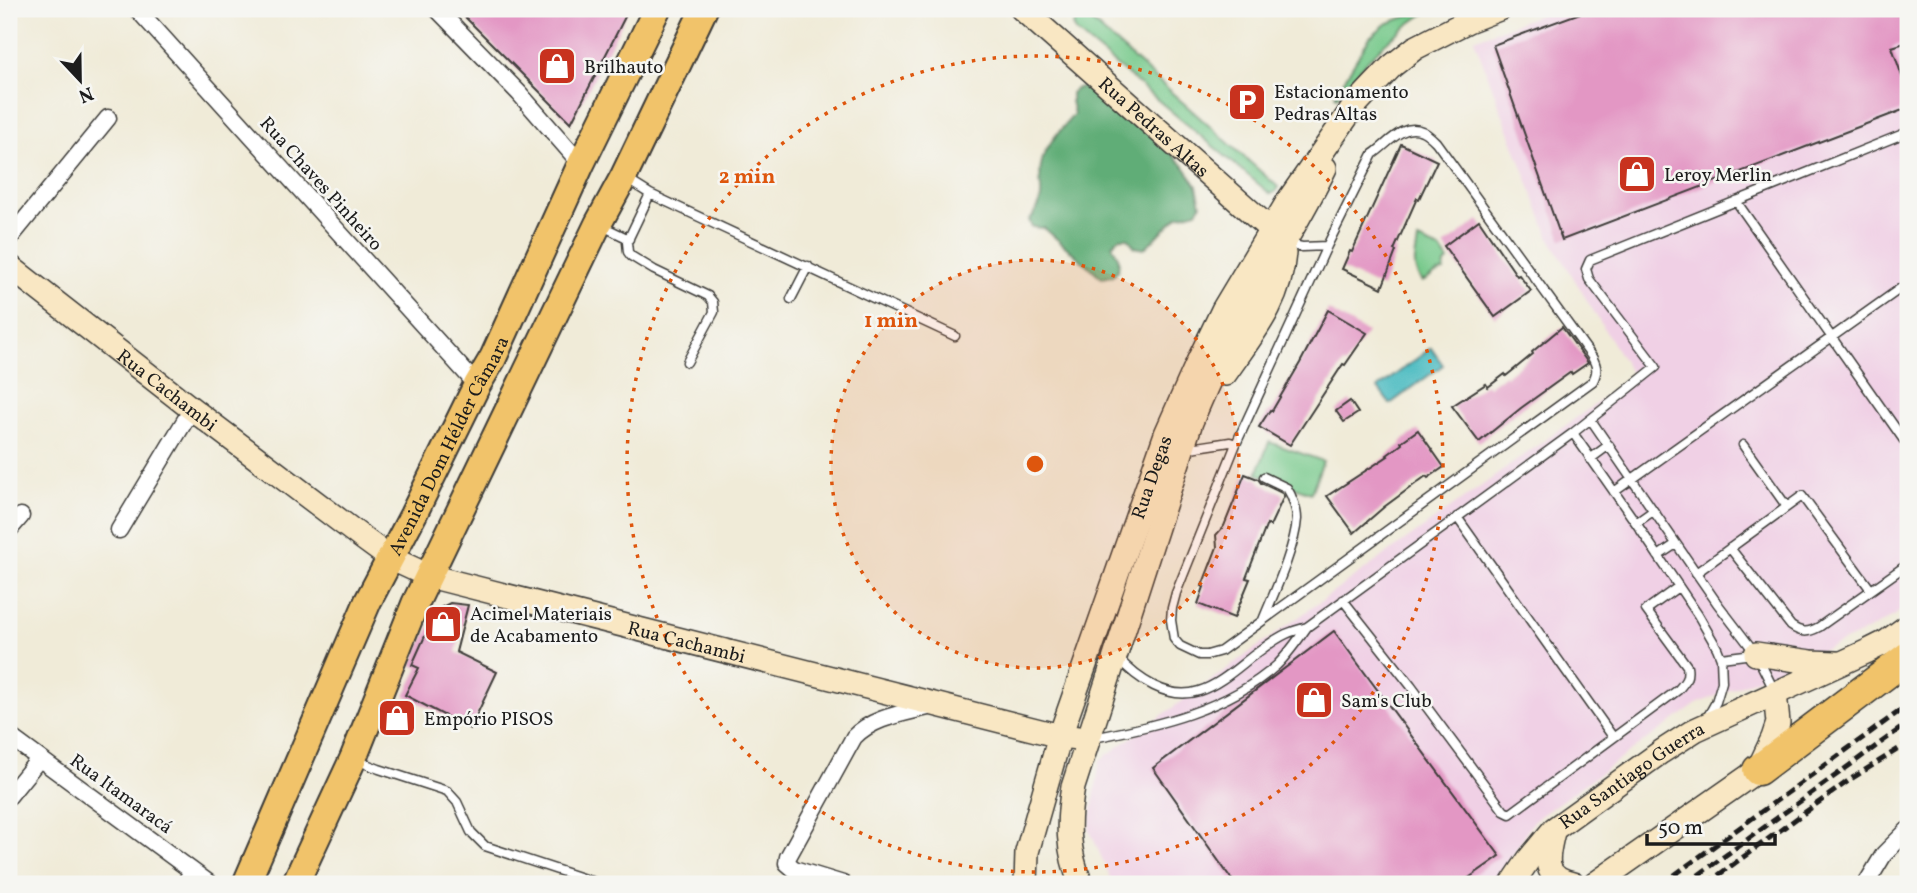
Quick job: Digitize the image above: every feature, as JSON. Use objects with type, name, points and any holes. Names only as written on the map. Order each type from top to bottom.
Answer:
[{"type":"highway","points":[[1758,770],[1900,653]]},
{"type":"main road","name":"Avenida Dom Hélder Câmara","points":[[246,884],[368,601],[493,358],[581,164],[657,9]]},
{"type":"main road","name":"Avenida Dom Hélder Câmara","points":[[295,884],[353,759],[415,604],[704,9]]},
{"type":"main road","name":"Rua Pedras Altas","points":[[1022,9],[1278,236]]},
{"type":"main road","name":"Rua Degas","points":[[1026,884],[1027,852],[1060,736],[1171,421],[1223,310],[1278,236],[1306,207],[1355,105],[1392,66],[1415,48],[1499,9]]},
{"type":"main road","name":"Rua Degas","points":[[1081,884],[1073,862],[1068,815],[1087,739],[1191,422],[1275,298],[1283,272],[1278,236]]},
{"type":"main road","name":"Rua Cachambi","points":[[9,266],[192,409],[390,558],[429,576],[1060,736],[1087,739]]},
{"type":"main road","points":[[477,385],[495,408],[498,420],[496,435]]},
{"type":"main road","name":"Rua Santiago Guerra","points":[[1512,884],[1554,829],[1661,752],[1695,730],[1843,663],[1900,653],[1908,626]]},
{"type":"main road","points":[[1756,654],[1811,662],[1843,663]]},
{"type":"main road","points":[[1554,829],[1548,856],[1548,865],[1553,876],[1563,882],[1575,884],[1601,880],[1758,770],[1778,723],[1775,693]]},
{"type":"street","name":"Rua Chaves Pinheiro","points":[[136,9],[477,385]]},
{"type":"street","points":[[437,9],[519,93],[581,164]]},
{"type":"street","points":[[9,239],[108,118]]},
{"type":"street","points":[[119,530],[192,409]]},
{"type":"street","points":[[9,530],[21,516]]},
{"type":"street","points":[[843,884],[794,869],[787,863],[788,857],[854,737],[863,728],[882,719],[936,705]]},
{"type":"street","name":"Rua Itamaracá","points":[[9,736],[211,884]]},
{"type":"street","points":[[9,796],[39,759]]},
{"type":"street","points":[[1867,884],[1884,854],[1908,830]]},
{"type":"lane","points":[[1412,128],[1423,131],[1436,142],[1597,366],[1593,381],[1220,651],[1199,655],[1180,646],[1172,634],[1171,620],[1176,593],[1236,444],[1327,246],[1373,155],[1393,136],[1412,128]]},
{"type":"lane","points":[[1087,739],[1155,724],[1210,706],[1275,667],[1307,627],[1591,420],[1656,367],[1589,279],[1587,265],[1595,257],[1908,132]]},
{"type":"lane","points":[[623,177],[650,194],[955,336]]},
{"type":"lane","points":[[650,194],[629,239],[628,251],[631,256],[654,270],[708,296],[713,302],[714,313],[687,362]]},
{"type":"lane","points":[[1736,201],[1908,446]]},
{"type":"lane","points":[[598,224],[629,239]]},
{"type":"lane","points":[[1278,236],[1302,247],[1327,246]]},
{"type":"lane","points":[[791,299],[808,266]]},
{"type":"lane","points":[[1614,492],[1908,283]]},
{"type":"lane","points":[[1591,420],[1696,573],[1756,654],[1775,693]]},
{"type":"lane","points":[[1573,433],[1698,615],[1717,648],[1721,659],[1722,682],[1716,702],[1707,718],[1695,730]]},
{"type":"lane","points":[[1183,449],[1230,442],[1236,444]]},
{"type":"lane","points":[[1590,458],[1609,445]]},
{"type":"lane","points":[[1743,445],[1787,507]]},
{"type":"lane","points":[[1263,620],[1289,553],[1297,519],[1287,488],[1264,477]]},
{"type":"lane","points":[[1696,573],[1802,495],[1871,590]]},
{"type":"lane","points":[[1636,523],[1653,511]]},
{"type":"lane","points":[[1457,517],[1613,737]]},
{"type":"lane","points":[[1658,556],[1676,544]]},
{"type":"lane","points":[[1730,548],[1786,620],[1796,630],[1804,632],[1811,631],[1908,564]]},
{"type":"lane","points":[[1343,600],[1507,813],[1515,811],[1686,682],[1687,666],[1646,610],[1678,587]]},
{"type":"lane","points":[[1115,655],[1145,681],[1171,692],[1185,694],[1213,684],[1277,639],[1307,627]]},
{"type":"lane","points":[[1721,659],[1756,654]]},
{"type":"lane","points":[[353,759],[447,791],[457,803],[471,832],[485,846],[600,884]]},
{"type":"lane","points":[[180,884],[189,869]]},
{"type":"shaded area","points":[[1555,9],[1908,9],[1908,605],[1863,633],[1697,704],[1533,821],[1496,884],[1113,884],[1089,829],[1100,760],[1633,377],[1549,237],[1474,39]]},
{"type":"green space","points":[[1432,9],[1392,38],[1369,59],[1337,97],[1335,95],[1370,37],[1386,24]]},
{"type":"green space","points":[[1082,13],[1278,187],[1275,192],[1268,192],[1076,32],[1073,25]]},
{"type":"green space","points":[[1091,86],[1124,116],[1137,119],[1183,165],[1197,186],[1201,205],[1197,211],[1178,216],[1144,249],[1135,247],[1128,238],[1119,238],[1112,245],[1119,259],[1118,270],[1112,276],[1102,278],[1044,228],[1032,227],[1029,220],[1036,212],[1041,198],[1040,170],[1044,155],[1055,136],[1074,114],[1071,93],[1077,88]]},
{"type":"green space","points":[[1418,240],[1440,249],[1448,261],[1444,271],[1422,282],[1415,266]]},
{"type":"green space","points":[[1269,442],[1323,461],[1311,493],[1257,474]]},
{"type":"water","points":[[1431,348],[1443,365],[1390,404],[1378,388]]},
{"type":"building","name":"Brilhauto","points":[[457,9],[629,9],[571,123]]},
{"type":"building","name":"Leroy Merlin","points":[[1591,9],[1901,9],[1908,25],[1908,42],[1892,47],[1908,94],[1908,108],[1562,240],[1493,45]]},
{"type":"building","points":[[1401,144],[1437,161],[1394,250],[1396,251],[1382,288],[1342,269]]},
{"type":"building","points":[[1479,220],[1517,276],[1519,275],[1531,291],[1495,317],[1444,246]]},
{"type":"building","points":[[1328,310],[1367,333],[1345,365],[1343,364],[1290,445],[1259,427],[1270,410],[1272,411]]},
{"type":"building","points":[[1562,327],[1588,363],[1521,408],[1479,442],[1452,406],[1486,384],[1488,387],[1505,374],[1506,376]]},
{"type":"building","points":[[1350,401],[1358,413],[1344,422],[1336,411]]},
{"type":"building","points":[[1418,430],[1444,467],[1428,478],[1426,476],[1354,533],[1327,496],[1388,456]]},
{"type":"building","points":[[1245,474],[1284,496],[1270,526],[1267,524],[1246,578],[1250,579],[1234,618],[1198,604],[1217,547],[1216,535],[1224,526]]},
{"type":"building","points":[[450,603],[468,605],[456,652],[497,672],[470,729],[405,695],[419,668],[412,665],[425,636],[440,608]]},
{"type":"building","name":"Sam's Club","points":[[1334,631],[1500,856],[1460,884],[1235,884],[1153,768]]},
{"type":"railway","points":[[1662,884],[1908,705]]},
{"type":"railway","points":[[1686,884],[1908,723]]},
{"type":"railway","points":[[1706,884],[1851,779],[1908,743]]},
{"type":"place","name":"Brilhauto","points":[[557,66]]},
{"type":"place","name":"Estacionamento Pedras Altas","points":[[1247,102]]},
{"type":"place","name":"Leroy Merlin","points":[[1637,174]]},
{"type":"place","name":"Acimel Materiais de Acabamento","points":[[443,624]]},
{"type":"place","name":"Sam's Club","points":[[1314,700]]},
{"type":"place","name":"Empório PISOS","points":[[397,718]]}]
